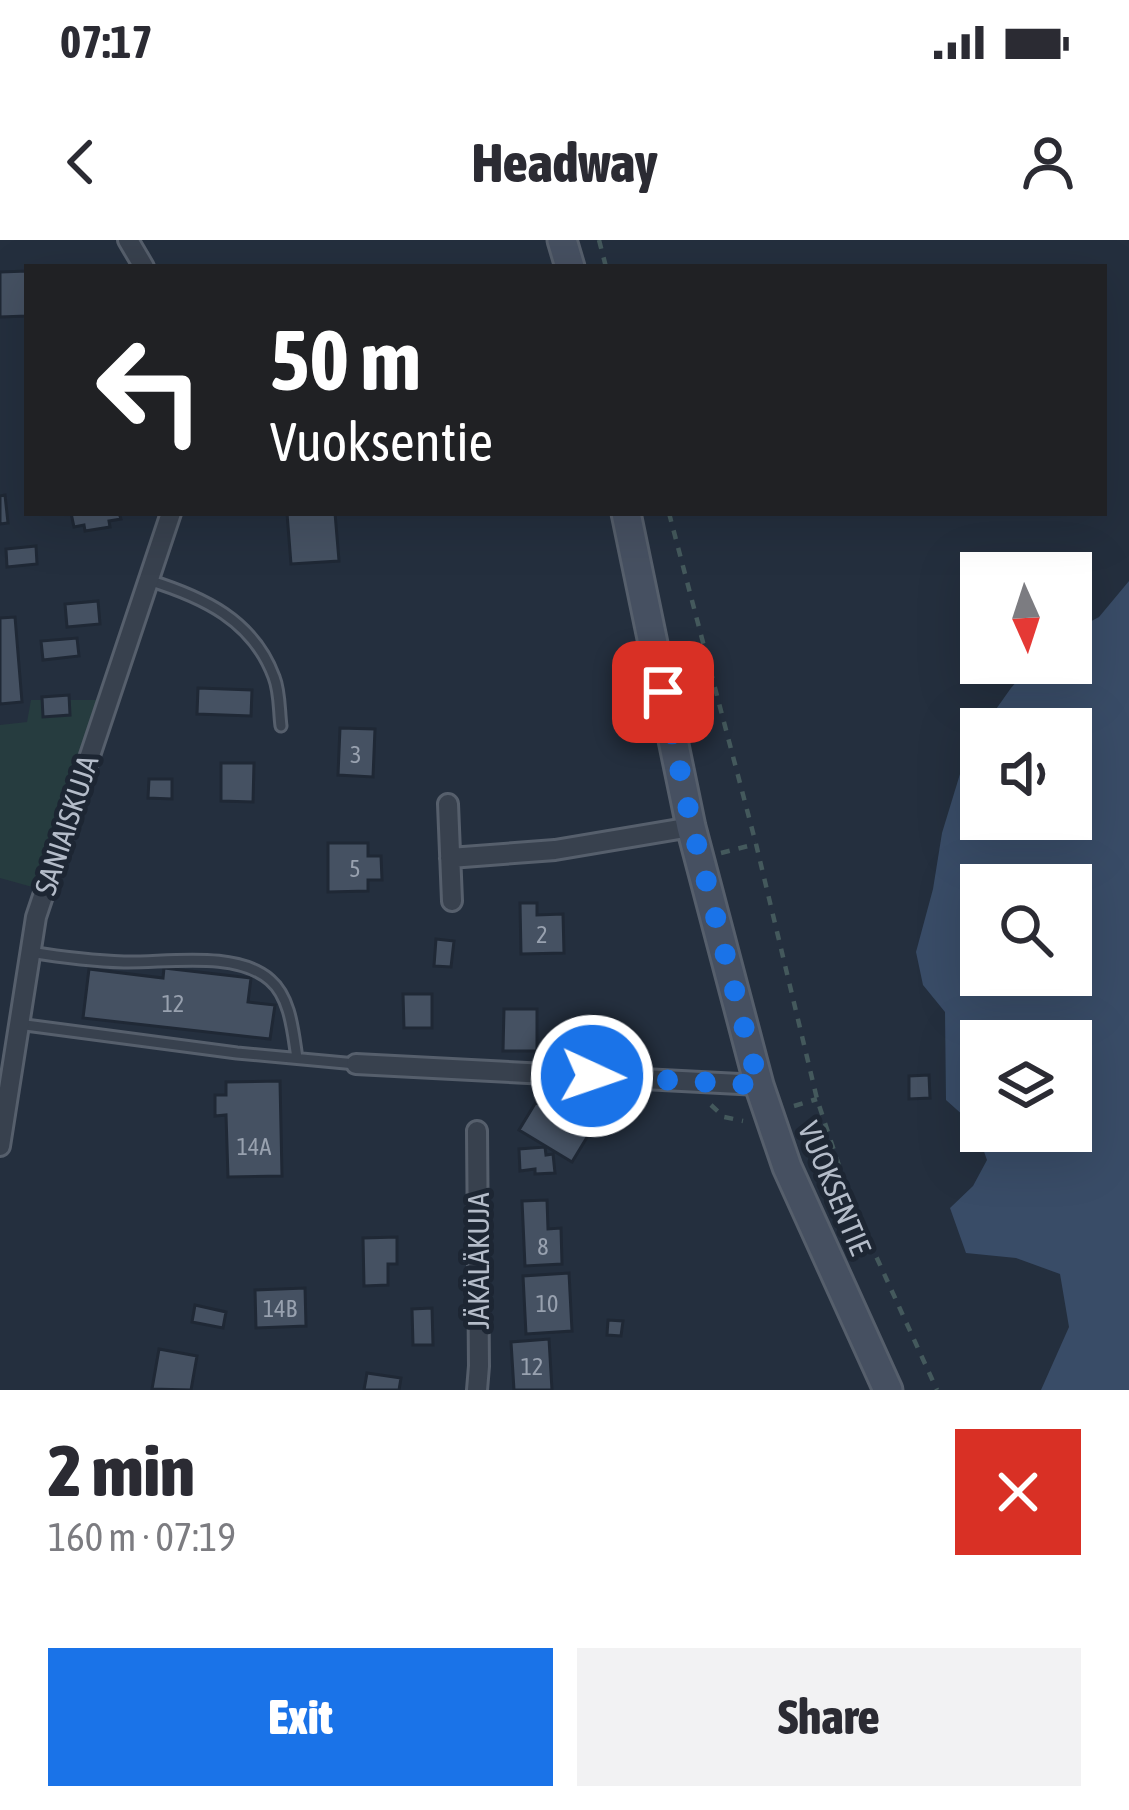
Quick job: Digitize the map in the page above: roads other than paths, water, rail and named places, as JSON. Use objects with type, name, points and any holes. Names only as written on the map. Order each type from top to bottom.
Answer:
[{"type":"street","name":"SANIAISKUJA","points":[[0,1146],[36,917],[170,516]]},
{"type":"street","name":"VUOKSENTIE","points":[[627,516],[692,826],[759,1085],[787,1167],[888,1390]]},
{"type":"street","points":[[448,804],[452,901]]},
{"type":"street","points":[[450,857],[555,850],[692,826]]},
{"type":"street","points":[[356,1064],[759,1085]]},
{"type":"street","name":"JÄKÄLÄKUJA","points":[[477,1132],[477,1390]]},
{"type":"lane","points":[[148,580],[228,614],[254,640],[276,680],[281,726]]},
{"type":"lane","points":[[30,952],[71,959],[202,960],[248,967],[273,981],[290,1014],[297,1058]]},
{"type":"lane","points":[[18,1024],[237,1054],[356,1064]]},
{"type":"water","points":[[1129,581],[1129,1390],[1041,1390],[1069,1327],[1060,1274],[1016,1258],[966,1253],[950,1208],[973,1186],[987,1160],[984,1152],[1092,1152],[1092,1020],[960,1020],[960,1113],[946,1100],[945,1012],[923,985],[916,952],[960,774],[960,840],[1092,840],[1092,708],[997,708],[1015,684],[1092,684],[1092,621]]}]
